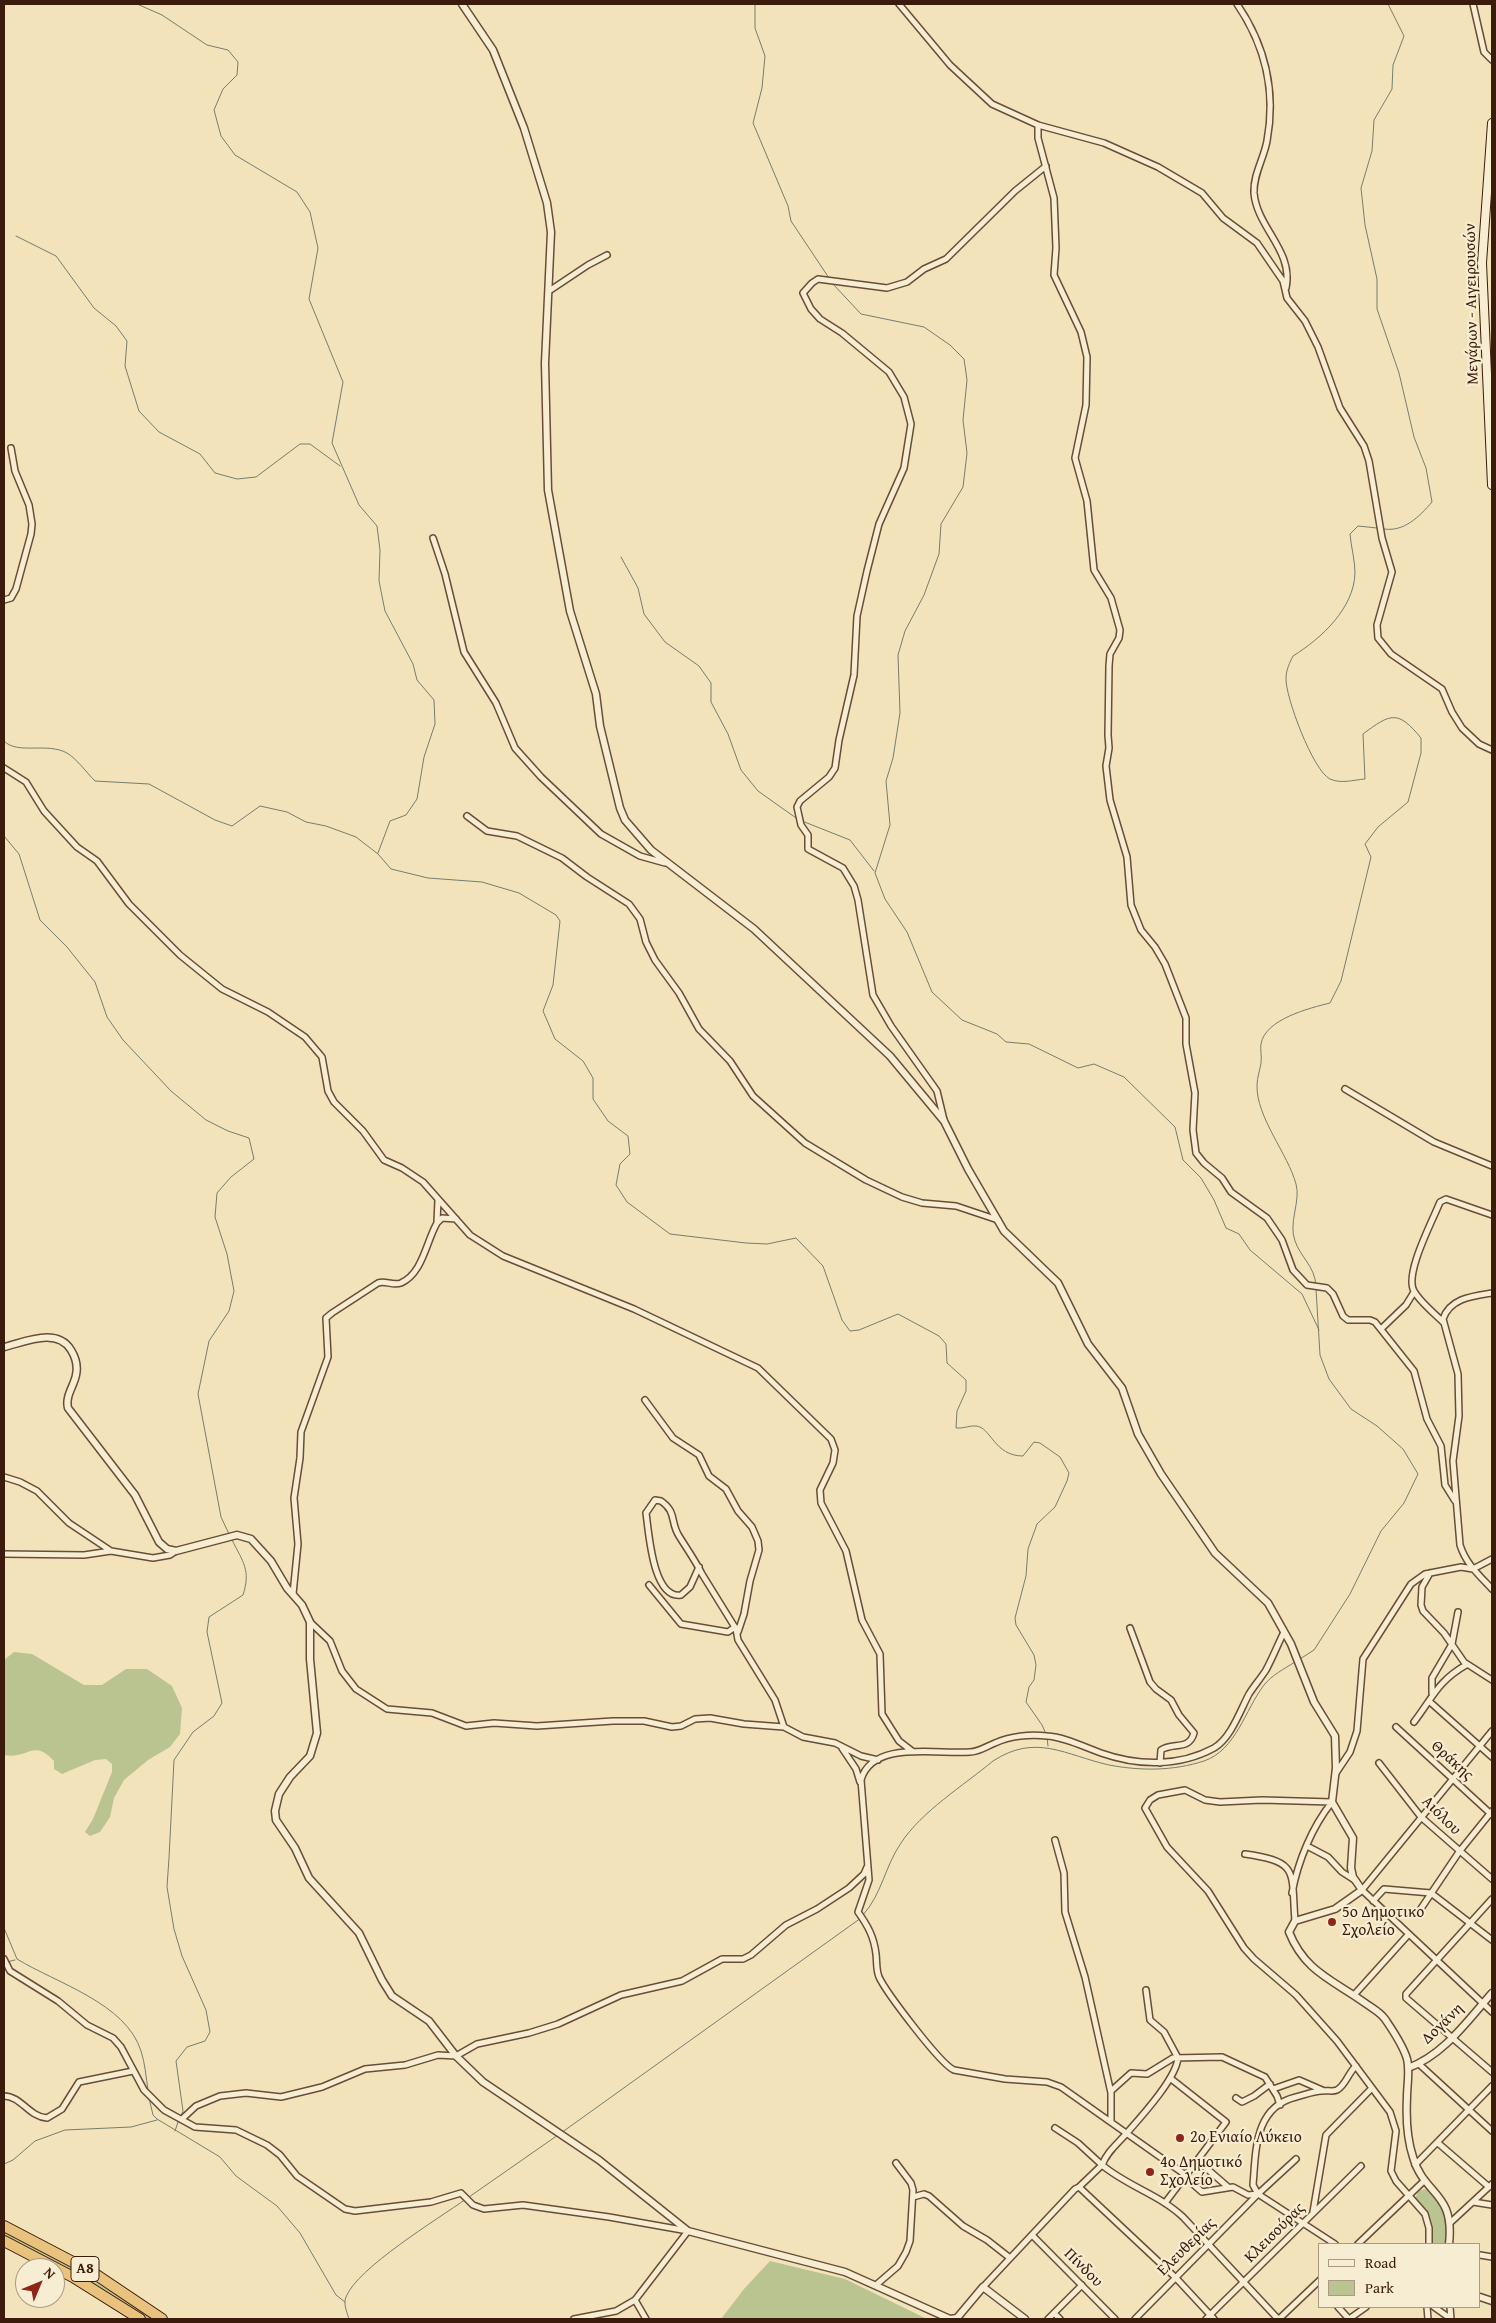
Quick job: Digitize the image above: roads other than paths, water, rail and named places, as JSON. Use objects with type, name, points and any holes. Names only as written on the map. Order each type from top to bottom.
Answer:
[{"type":"highway","name":"Α8","points":[[4,2226],[92,2272],[162,2319]]},
{"type":"highway","name":"Α8","points":[[4,2240],[74,2277],[140,2319]]},
{"type":"main road","name":"Μεγάρων - Αιγειρουσών","points":[[1492,123],[1482,263],[1492,485]]},
{"type":"street","points":[[462,4],[496,58],[524,128],[547,203],[551,232],[545,363],[548,490],[560,563],[574,624],[596,694],[598,717],[620,808],[633,832],[665,862],[754,929],[876,1042],[944,1120]]},
{"type":"street","points":[[899,4],[950,65],[989,102],[1038,125],[1104,143],[1147,162],[1197,190],[1223,218],[1257,243],[1286,288]]},
{"type":"street","points":[[1237,4],[1260,47],[1266,64],[1270,108],[1266,143],[1255,180],[1254,193],[1259,211],[1286,261],[1288,278],[1287,298],[1305,321],[1318,347],[1340,408],[1364,446],[1372,471],[1382,538],[1392,572],[1377,625],[1378,638],[1391,654],[1442,689],[1452,712],[1462,728],[1479,744],[1492,750]]},
{"type":"street","points":[[1473,4],[1484,52],[1492,60]]},
{"type":"street","points":[[1038,125],[1038,138],[1054,198],[1055,279],[1081,332],[1087,357],[1086,405],[1076,450],[1076,462],[1087,501],[1094,570],[1111,598],[1120,630],[1119,638],[1110,654],[1109,666],[1109,744],[1106,766],[1110,800],[1127,857],[1131,905],[1141,930],[1155,947],[1165,964],[1186,1018],[1186,1044],[1194,1093],[1193,1130],[1196,1153],[1204,1163],[1222,1178],[1231,1192],[1267,1218],[1282,1240],[1293,1270],[1307,1285],[1310,1287],[1327,1288],[1333,1294],[1343,1316],[1348,1320],[1370,1320],[1381,1329],[1414,1371],[1427,1419],[1441,1446],[1445,1485],[1455,1501]]},
{"type":"street","points":[[1046,166],[1015,191],[946,259],[924,269],[907,282],[887,288],[818,279],[802,293],[815,315],[842,333],[889,372],[904,397],[911,424],[904,468],[880,524],[857,616],[854,675],[835,768],[829,777],[800,800],[796,811],[800,825],[808,835],[808,848],[840,866],[854,886],[858,900],[873,995],[891,1026],[937,1091],[944,1120],[968,1169],[998,1221],[1017,1246],[1058,1283],[1088,1344],[1122,1388],[1138,1434],[1161,1474],[1215,1553],[1268,1603],[1291,1644],[1316,1706],[1334,1736],[1335,1774],[1332,1802],[1307,1846],[1296,1870],[1292,1893]]},
{"type":"street","points":[[549,291],[588,265],[607,255]]},
{"type":"street","points":[[4,600],[10,599],[16,589],[32,531],[29,505],[15,471],[11,448]]},
{"type":"street","points":[[433,538],[445,574],[464,652],[496,703],[515,748],[541,777],[601,834],[640,856],[665,862]]},
{"type":"street","points":[[4,768],[26,782],[44,811],[77,847],[97,861],[128,904],[173,949],[222,989],[268,1012],[305,1037],[323,1062],[328,1091],[334,1102],[363,1132],[384,1160],[418,1178],[481,1244],[503,1256],[634,1309],[758,1368],[830,1439],[835,1450],[833,1463],[822,1485],[821,1503],[845,1547],[862,1620],[880,1654],[883,1717],[899,1741],[912,1751]]},
{"type":"street","points":[[467,816],[487,831],[517,836],[562,858],[587,878],[629,904],[640,920],[646,942],[655,960],[679,993],[699,1029],[730,1061],[753,1096],[805,1143],[866,1180],[902,1197],[922,1203],[966,1208],[998,1221]]},
{"type":"street","points":[[1345,1089],[1434,1142],[1492,1166]]},
{"type":"street","points":[[293,1594],[298,1544],[294,1498],[300,1458],[301,1432],[329,1352],[326,1318],[332,1312],[378,1283],[398,1284],[407,1279],[419,1263],[436,1223],[438,1200]]},
{"type":"street","points":[[1443,1322],[1414,1292],[1412,1281],[1417,1258],[1440,1202],[1446,1200],[1492,1215]]},
{"type":"street","points":[[436,1223],[442,1218],[456,1219]]},
{"type":"street","points":[[1381,1329],[1406,1305],[1414,1292]]},
{"type":"street","points":[[1492,1293],[1461,1299],[1446,1312],[1443,1322],[1458,1384],[1459,1416],[1453,1461],[1460,1545],[1463,1555],[1473,1569],[1492,1589]]},
{"type":"street","points":[[4,1347],[50,1337],[59,1338],[70,1347],[77,1364],[76,1376],[67,1400],[69,1411],[135,1495],[159,1542],[166,1549],[176,1551]]},
{"type":"street","points":[[645,1400],[673,1438],[699,1454],[709,1476],[726,1489],[738,1511],[756,1535],[759,1550],[750,1581],[744,1614],[736,1630],[728,1632],[681,1624],[649,1585]]},
{"type":"street","points":[[4,1477],[20,1482],[37,1491],[69,1523],[111,1551]]},
{"type":"street","points":[[699,1567],[690,1587],[681,1595],[670,1594],[663,1588],[653,1555],[646,1513],[656,1500],[661,1501],[672,1510],[675,1528],[699,1567],[736,1630],[741,1646],[775,1700],[784,1726]]},
{"type":"street","points":[[4,1554],[84,1555],[111,1551],[153,1558],[237,1536],[247,1537],[271,1561],[305,1610],[310,1622],[310,1659],[317,1733],[310,1756],[290,1777],[279,1794],[275,1811],[276,1820],[295,1848],[309,1878],[359,1933],[388,1990],[397,2000],[430,2021],[456,2056],[483,2082],[605,2164],[688,2231]]},
{"type":"street","points":[[1335,1774],[1350,1752],[1357,1731],[1363,1659],[1411,1584],[1425,1574],[1461,1567],[1473,1569],[1492,1558]]},
{"type":"street","points":[[1430,1573],[1422,1586],[1421,1605],[1423,1611],[1440,1628],[1466,1664],[1492,1680]]},
{"type":"street","points":[[1414,1722],[1430,1702],[1432,1678],[1452,1644],[1458,1612]]},
{"type":"street","points":[[310,1622],[330,1641],[342,1671],[356,1689],[365,1697],[387,1709],[432,1713],[460,1725],[494,1723],[537,1726],[613,1720],[644,1721],[672,1727],[706,1717],[744,1724],[784,1726],[803,1737],[840,1745],[861,1756],[878,1760]]},
{"type":"street","points":[[1130,1628],[1150,1682],[1171,1700],[1179,1715],[1194,1733],[1187,1744],[1166,1747],[1161,1750],[1160,1763]]},
{"type":"street","points":[[861,1786],[865,1772],[878,1760],[895,1753],[912,1751],[971,1752],[1009,1738],[1047,1736],[1137,1762],[1160,1763],[1200,1754],[1214,1748],[1224,1739],[1250,1692],[1267,1669],[1284,1632]]},
{"type":"street","points":[[1432,1693],[1451,1673],[1466,1664]]},
{"type":"street","points":[[1430,1702],[1492,1757]]},
{"type":"street","name":"Θράκης","points":[[1396,1727],[1492,1813]]},
{"type":"street","points":[[1295,1921],[1334,1909],[1362,1890],[1492,1731]]},
{"type":"street","points":[[840,1745],[856,1769],[861,1786],[869,1880],[858,1912],[869,1927],[874,1943],[878,1972],[886,1988],[949,2068],[988,2076],[1052,2083],[1065,2089],[1127,2132],[1186,2177],[1202,2192],[1228,2187],[1236,2188],[1248,2195],[1258,2194]]},
{"type":"street","name":"Αιόλου","points":[[1379,1763],[1421,1817],[1492,1879]]},
{"type":"street","points":[[1332,1802],[1256,1800],[1225,1802],[1205,1800],[1188,1791],[1181,1790],[1158,1794],[1150,1800],[1146,1808],[1167,1848],[1208,1891],[1219,1906],[1234,1935],[1248,1952],[1292,1991],[1337,2041],[1393,2117],[1396,2131],[1391,2171],[1396,2182],[1425,2214],[1429,2228],[1428,2243]]},
{"type":"street","points":[[1332,1802],[1353,1838],[1351,1868],[1362,1890],[1492,2012]]},
{"type":"street","points":[[1418,1913],[1459,1852],[1492,1813]]},
{"type":"street","points":[[1055,1840],[1064,1873],[1065,1912],[1084,1972],[1111,2091],[1111,2122]]},
{"type":"street","points":[[1307,1846],[1328,1857],[1342,1872],[1356,1881]]},
{"type":"street","points":[[1245,1854],[1270,1858],[1288,1867],[1292,1880],[1295,1921],[1289,1932],[1311,1967],[1354,1995],[1385,2020],[1404,2051],[1408,2068],[1407,2115],[1411,2151],[1415,2165],[1443,2201],[1451,2222],[1450,2243]]},
{"type":"street","points":[[182,2119],[196,2106],[220,2096],[246,2093],[281,2096],[322,2087],[370,2068],[405,2065],[438,2055],[456,2056],[477,2044],[529,2034],[558,2024],[621,1995],[682,1981],[722,1959],[747,1957],[760,1949],[789,1922],[817,1909],[849,1888],[864,1874],[868,1866]]},
{"type":"street","points":[[1373,1901],[1384,1889],[1431,1893],[1492,1940]]},
{"type":"street","points":[[1492,1899],[1406,1994],[1406,1998],[1492,2072]]},
{"type":"street","points":[[1354,1995],[1408,1935]]},
{"type":"street","points":[[4,1959],[10,1971],[58,2001],[87,2025],[113,2038],[121,2047],[149,2096],[164,2110],[195,2127],[236,2130],[266,2145],[280,2155],[297,2176],[338,2205],[352,2211],[431,2202],[457,2193],[463,2194],[478,2208],[488,2210],[507,2205],[523,2205],[609,2216],[688,2231],[836,2269],[950,2319],[959,2318],[983,2287],[1010,2258],[1077,2188],[1102,2165],[1107,2154],[1127,2132],[1176,2068],[1178,2058],[1164,2032],[1150,2020],[1146,1990]]},
{"type":"street","name":"Δογάνη","points":[[1408,2068],[1419,2064],[1452,2038],[1492,1993]]},
{"type":"street","points":[[1111,2091],[1131,2072],[1147,2074],[1165,2062],[1178,2058],[1227,2058],[1260,2073],[1272,2086],[1280,2105]]},
{"type":"street","points":[[1419,2064],[1469,2112],[1492,2131]]},
{"type":"street","points":[[1334,2243],[1258,2194],[1253,2185],[1262,2123],[1268,2114],[1290,2098],[1322,2090],[1336,2090],[1341,2087],[1356,2066]]},
{"type":"street","points":[[4,2096],[14,2099],[35,2115],[47,2118],[58,2113],[66,2104],[79,2082],[133,2071]]},
{"type":"street","points":[[1165,2203],[1226,2122],[1170,2078]]},
{"type":"street","points":[[1236,2098],[1242,2102],[1272,2086],[1298,2080],[1307,2082],[1322,2090]]},
{"type":"street","points":[[1415,2165],[1469,2112],[1492,2086]]},
{"type":"street","points":[[1313,2213],[1326,2135],[1372,2088]]},
{"type":"street","points":[[1055,2128],[1078,2143],[1102,2165],[1124,2181],[1165,2203],[1183,2217],[1278,2319],[1318,2284]]},
{"type":"street","points":[[1438,2143],[1490,2185],[1451,2222]]},
{"type":"street","name":"Ελευθερίας","points":[[1134,2319],[1258,2194],[1296,2159]]},
{"type":"street","points":[[1198,2161],[1228,2187]]},
{"type":"street","points":[[876,2285],[898,2266],[910,2241],[913,2197],[911,2183],[896,2163]]},
{"type":"street","name":"Κλεισούρας","points":[[1210,2318],[1244,2281],[1361,2166]]},
{"type":"street","points":[[1359,2243],[1425,2180]]},
{"type":"street","points":[[1077,2188],[1176,2278],[1210,2318]]},
{"type":"street","points":[[913,2197],[924,2194],[929,2196],[963,2226],[987,2240],[1010,2258]]},
{"type":"street","points":[[1474,2202],[1492,2205]]},
{"type":"street","points":[[574,2319],[616,2311],[635,2300],[688,2231]]},
{"type":"street","name":"Πίνδου","points":[[1032,2235],[1116,2319]]},
{"type":"street","points":[[1048,2319],[1082,2285]]},
{"type":"street","points":[[983,2287],[1025,2319]]},
{"type":"street","points":[[635,2300],[646,2319]]},
{"type":"street","points":[[1339,2308],[1349,2319],[1365,2308]]},
{"type":"street","points":[[1435,2308],[1451,2319]]},
{"type":"street","points":[[1054,2313],[1060,2319]]},
{"type":"waterway","points":[[137,4],[162,15],[207,45],[228,50],[238,62],[237,75],[223,89],[214,110],[221,136],[235,155],[297,192],[310,212],[318,248],[309,299],[343,382],[332,443],[359,505],[377,526],[380,550],[379,581],[385,611],[413,664],[417,680],[434,700],[435,724],[424,757],[417,799],[406,815],[390,821],[378,853]]},
{"type":"waterway","points":[[755,4],[755,28],[765,56],[762,88],[753,123],[788,206],[791,221],[829,278]]},
{"type":"waterway","points":[[1384,529],[1405,526],[1422,513],[1432,502],[1426,468],[1414,437],[1399,373],[1377,309],[1377,279],[1365,225],[1361,188],[1372,151],[1374,120],[1392,89],[1393,65],[1404,36],[1388,4]]},
{"type":"waterway","points":[[16,236],[56,256],[94,308],[116,326],[127,341],[125,366],[139,411],[159,432],[200,454],[215,473],[237,479],[256,477],[300,444],[310,444],[340,466]]},
{"type":"waterway","points":[[832,283],[861,314],[924,327],[950,345],[964,359],[967,380],[963,420],[967,453],[963,487],[941,524],[939,554],[924,595],[905,631],[898,655],[900,713],[893,758],[886,781],[890,825],[875,873],[885,899],[907,932],[932,992],[962,1020],[997,1034],[1006,1042],[1029,1044],[1078,1068],[1094,1064],[1124,1077],[1175,1127],[1183,1160],[1201,1178],[1214,1200],[1226,1228],[1239,1234],[1250,1250],[1302,1294],[1319,1330]]},
{"type":"waterway","points":[[1316,1285],[1313,1272],[1298,1247],[1293,1234],[1297,1198],[1296,1184],[1267,1122],[1258,1097],[1257,1082],[1261,1063],[1261,1044],[1264,1035],[1279,1021],[1311,1008],[1330,1003],[1341,981],[1371,857],[1365,844],[1378,827],[1408,802],[1421,753],[1421,738],[1400,719],[1394,718],[1381,722],[1363,734],[1365,779],[1343,781],[1330,779],[1323,773],[1316,762],[1301,732],[1290,700],[1286,675],[1293,656],[1325,631],[1343,610],[1349,598],[1355,573],[1350,534],[1358,526],[1377,528]]},
{"type":"waterway","points":[[621,557],[638,588],[644,614],[665,642],[699,666],[711,683],[711,702],[728,734],[741,770],[758,791],[796,818]]},
{"type":"waterway","points":[[4,741],[17,747],[59,750],[67,753],[74,759],[95,781],[149,784],[215,820],[232,826],[260,806],[287,812],[306,822],[326,826],[356,837],[378,854],[391,869],[428,878],[482,882],[519,893],[556,915],[560,921],[553,985],[543,1011],[555,1039],[583,1061],[593,1078],[593,1099],[608,1121],[628,1136],[630,1154],[620,1164],[616,1185],[627,1202],[670,1234],[767,1244],[796,1238],[823,1266],[842,1320],[850,1331],[859,1330],[898,1314],[939,1336],[946,1344],[947,1363],[966,1380],[966,1391],[957,1411],[956,1428],[974,1426],[981,1428],[986,1431],[999,1447],[1013,1455],[1023,1456],[1034,1442],[1040,1443],[1060,1457],[1069,1473],[1067,1481],[1055,1507],[1037,1524],[1028,1549],[1026,1576],[1015,1618],[1016,1625],[1034,1655],[1036,1665],[1034,1680],[1029,1687],[1026,1702],[1046,1734]]},
{"type":"waterway","points":[[802,821],[850,840],[874,871]]},
{"type":"waterway","points":[[4,836],[19,854],[40,920],[67,947],[95,982],[107,1017],[123,1040],[171,1091],[206,1120],[228,1131],[249,1138],[254,1159],[231,1177],[217,1193],[215,1217],[227,1254],[234,1291],[229,1311],[209,1341],[198,1394],[221,1517],[229,1534]]},
{"type":"waterway","points":[[1300,1659],[1314,1650],[1350,1594],[1381,1531],[1404,1503],[1418,1474],[1403,1449],[1377,1426],[1351,1409],[1329,1379],[1320,1355],[1316,1289]]},
{"type":"waterway","points":[[181,2116],[183,2111],[176,2061],[187,2047],[205,2041],[210,2032],[206,2010],[182,1956],[174,1929],[167,1887],[174,1760],[193,1732],[214,1716],[222,1703],[207,1632],[209,1617],[243,1595],[246,1579],[245,1566],[232,1540]]},
{"type":"waterway","points":[[863,1915],[875,1898],[891,1861],[910,1831],[944,1799],[993,1761],[1023,1748],[1037,1747],[1064,1752],[1109,1765],[1133,1768],[1181,1767],[1204,1761],[1215,1756],[1232,1739],[1267,1681],[1295,1662]]},
{"type":"waterway","points":[[1047,1737],[1048,1746]]},
{"type":"waterway","points":[[561,2133],[861,1918]]},
{"type":"waterway","points":[[4,1928],[17,1959],[88,1996],[121,2020],[133,2034],[141,2051],[148,2090]]},
{"type":"waterway","points":[[7,1962],[15,1960]]},
{"type":"waterway","points":[[149,2098],[153,2115],[157,2119],[220,2157],[236,2176],[277,2206],[300,2233],[336,2295],[345,2302]]},
{"type":"waterway","points":[[175,2131],[179,2119]]},
{"type":"waterway","points":[[4,2164],[13,2160],[35,2141],[65,2130],[131,2127],[157,2120]]},
{"type":"waterway","points":[[469,2197],[558,2135]]},
{"type":"waterway","points":[[349,2319],[345,2305],[346,2297],[353,2285],[365,2272],[466,2199]]},
{"type":"place","name":"5o Δημοτικο Σχολείο","points":[[1332,1922]]},
{"type":"place","name":"2ο Ενιαίο Λύκειο","points":[[1180,2138]]},
{"type":"place","name":"4ο Δημοτικό Σχολείο","points":[[1150,2172]]}]
